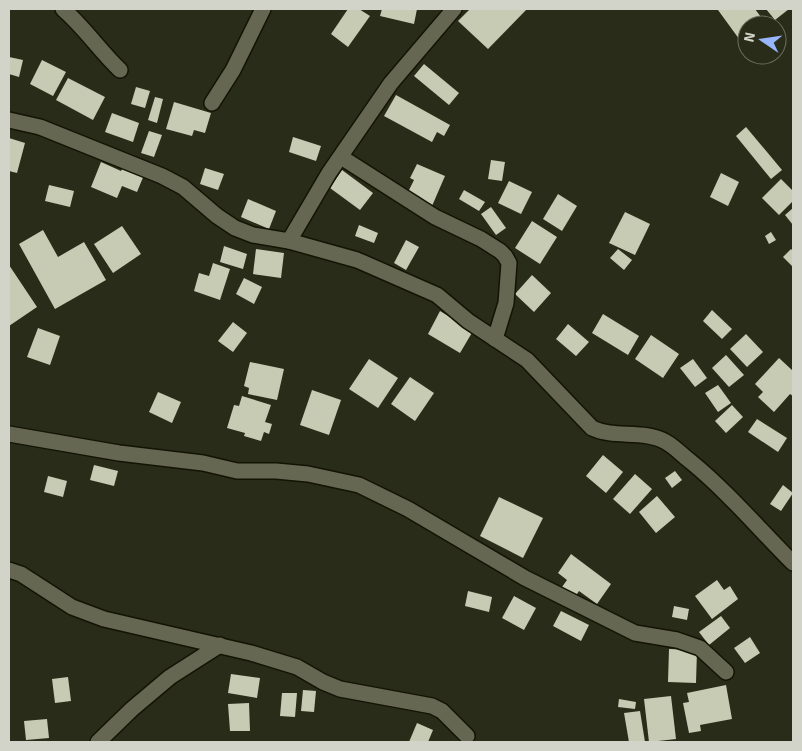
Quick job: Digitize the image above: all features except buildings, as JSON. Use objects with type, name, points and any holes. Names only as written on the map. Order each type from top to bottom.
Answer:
[{"type":"street","points":[[64,9],[120,70]]},
{"type":"street","points":[[212,103],[233,70],[263,9]]},
{"type":"street","points":[[289,241],[329,173],[391,83],[454,9]]},
{"type":"street","points":[[9,120],[40,128],[162,176],[183,187],[217,216],[235,228],[253,235],[289,241],[357,260],[437,295],[468,321],[526,360],[592,428],[606,433],[646,435],[666,442],[705,473],[740,506],[793,563]]},
{"type":"street","points":[[341,157],[435,217],[481,239],[505,256],[509,263],[506,303],[495,339]]},
{"type":"street","points":[[9,434],[119,453],[203,463],[237,471],[276,471],[308,474],[358,485],[408,509],[525,578],[635,633],[677,640],[700,648],[726,672]]},
{"type":"street","points":[[9,570],[21,574],[72,607],[104,619],[220,645],[297,667],[323,682],[340,689],[432,706],[442,711],[467,736]]},
{"type":"street","points":[[98,742],[170,677],[220,645]]}]
